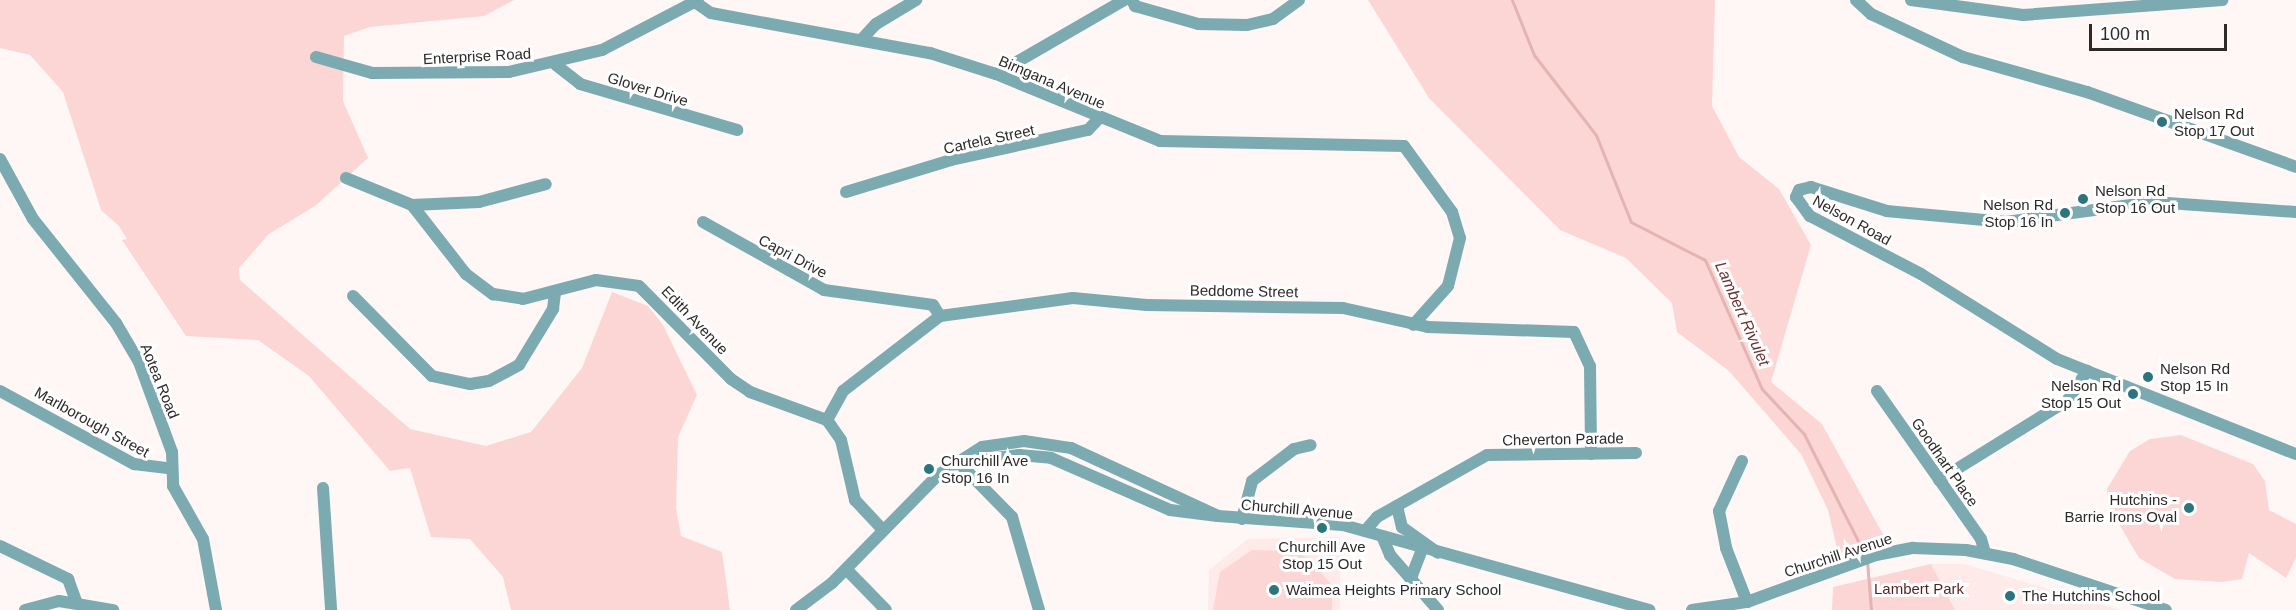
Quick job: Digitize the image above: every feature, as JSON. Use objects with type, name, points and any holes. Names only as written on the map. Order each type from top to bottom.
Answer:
[{"type":"street","points":[[861,40],[876,24],[916,0]]},
{"type":"street","points":[[996,74],[1124,0]]},
{"type":"street","points":[[1132,0],[1135,6],[1198,24],[1247,25],[1273,19],[1299,0]]},
{"type":"street","points":[[1856,0],[1871,14],[1963,57],[2087,92],[2296,167]]},
{"type":"street","points":[[1911,0],[1966,11],[2034,15],[2222,0]]},
{"type":"street","name":"Birngana Avenue","points":[[697,1],[711,13],[861,40],[996,74],[1099,118],[1173,143],[1404,146],[1452,212],[1460,238],[1448,286],[1413,325]]},
{"type":"street","name":"Enterprise Road","points":[[316,57],[399,75],[509,72],[556,65],[602,50],[697,1]]},
{"type":"street","name":"Glover Drive","points":[[556,65],[580,84],[737,130]]},
{"type":"street","name":"Cartela Street","points":[[846,192],[951,160],[1088,130],[1099,118]]},
{"type":"street","name":"Aotea Road","points":[[0,159],[33,219],[128,341],[172,452],[173,486],[203,539],[216,610]]},
{"type":"street","name":"Edith Avenue","points":[[346,178],[412,205],[483,289],[523,299],[596,280],[639,286],[731,379],[750,392],[827,420]]},
{"type":"street","points":[[412,205],[479,202],[546,184]]},
{"type":"street","name":"Nelson Road","points":[[2296,212],[2153,202],[2006,222],[1887,211],[1817,188],[1799,190],[1797,201],[1810,216],[1921,274],[2029,344],[2087,371],[2296,454]]},
{"type":"street","name":"Capri Drive","points":[[703,222],[824,290],[933,305],[940,316]]},
{"type":"street","points":[[353,296],[432,376],[470,384],[489,381],[519,365],[553,309],[555,292]]},
{"type":"street","name":"Beddome Street","points":[[940,316],[1094,297],[1147,305],[1342,308],[1413,325],[1574,332],[1590,366],[1591,454]]},
{"type":"street","points":[[882,529],[855,500],[841,440],[827,420],[843,391],[940,316]]},
{"type":"street","points":[[1939,480],[2068,400],[2087,371]]},
{"type":"street","name":"Marlborough Street","points":[[0,391],[134,464],[172,470]]},
{"type":"street","name":"Goodhart Place","points":[[1877,391],[1981,539],[1984,553]]},
{"type":"street","name":"Churchill Avenue","points":[[796,610],[846,569],[922,487],[958,462],[982,447],[1050,444],[1086,454],[1218,516],[1335,524],[1649,610]]},
{"type":"street","points":[[1242,519],[1252,481],[1294,449],[1311,445]]},
{"type":"street","name":"Cheverton Parade","points":[[1365,531],[1397,506],[1487,455],[1636,453]]},
{"type":"street","points":[[1742,461],[1719,511],[1726,549],[1747,602]]},
{"type":"street","points":[[958,462],[1012,517],[1039,610]]},
{"type":"street","points":[[322,488],[331,610]]},
{"type":"street","points":[[1397,506],[1402,527],[1439,554]]},
{"type":"street","points":[[1382,536],[1390,555],[1438,610]]},
{"type":"street","points":[[0,546],[68,579],[76,601]]},
{"type":"street","name":"Churchill Avenue","points":[[1692,610],[1747,602],[1876,555],[1913,548],[1984,553],[2166,610]]},
{"type":"street","points":[[1411,578],[1422,549]]},
{"type":"street","points":[[846,569],[886,610]]},
{"type":"street","points":[[1762,597],[1766,610]]},
{"type":"street","points":[[25,610],[76,601],[113,610]]},
{"type":"shaded area","name":"Waimea Heights Primary School","points":[[1340,537],[1340,610],[1208,610],[1209,570],[1248,539]]},
{"type":"shaded area","name":"The Hutchins School","points":[[1931,564],[1964,564],[2120,610],[1955,610]]},
{"type":"green space","points":[[0,0],[514,0],[484,16],[370,27],[344,36],[343,101],[368,158],[315,206],[269,234],[239,268],[240,280],[410,429],[486,446],[531,432],[582,368],[612,292],[648,306],[663,325],[697,395],[678,437],[676,508],[681,536],[722,552],[730,610],[511,610],[503,577],[470,539],[431,537],[410,468],[390,471],[309,376],[258,340],[186,336],[122,240],[127,239],[119,226],[101,210],[63,92],[30,55],[0,48]]},
{"type":"green space","points":[[1368,0],[1715,0],[1712,106],[1739,157],[1779,189],[1811,245],[1771,382],[1822,424],[1884,536],[1839,557],[1828,510],[1801,454],[1729,371],[1677,332],[1672,303],[1626,258],[1560,230],[1429,98]]},
{"type":"green space","name":"Hutchins - Barrie Irons Oval","points":[[2181,435],[2253,464],[2265,481],[2269,510],[2296,524],[2296,558],[2286,578],[2249,553],[2242,579],[2222,582],[2175,579],[2139,558],[2108,505],[2107,489],[2130,451],[2150,439]]},
{"type":"green space","name":"Waimea Heights Primary School","points":[[1252,550],[1292,551],[1308,558],[1332,585],[1332,610],[1213,610],[1220,572]]},
{"type":"green space","name":"Lambert Park","points":[[1931,564],[1955,610],[1832,610],[1833,587]]},
{"type":"waterway","name":"Lambert Rivulet","points":[[1512,0],[1534,55],[1596,135],[1631,222],[1705,260],[1762,389],[1804,434],[1865,555]]},
{"type":"waterway","name":"Lambert Rivulet","points":[[1867,561],[1871,610]]},
{"type":"place","name":"Nelson Rd Stop 17 Out","points":[[2162,122]]},
{"type":"place","name":"Nelson Rd Stop 16 Out","points":[[2083,199]]},
{"type":"place","name":"Nelson Rd Stop 16 In","points":[[2065,213]]},
{"type":"place","name":"Nelson Rd Stop 15 In","points":[[2148,377]]},
{"type":"place","name":"Nelson Rd Stop 15 Out","points":[[2133,394]]},
{"type":"place","name":"Churchill Ave Stop 16 In","points":[[929,469]]},
{"type":"place","name":"Hutchins - Barrie Irons Oval","points":[[2189,508]]},
{"type":"place","name":"Churchill Ave Stop 15 Out","points":[[1322,528]]},
{"type":"place","name":"Waimea Heights Primary School","points":[[1274,590]]},
{"type":"place","name":"The Hutchins School","points":[[2010,596]]}]
